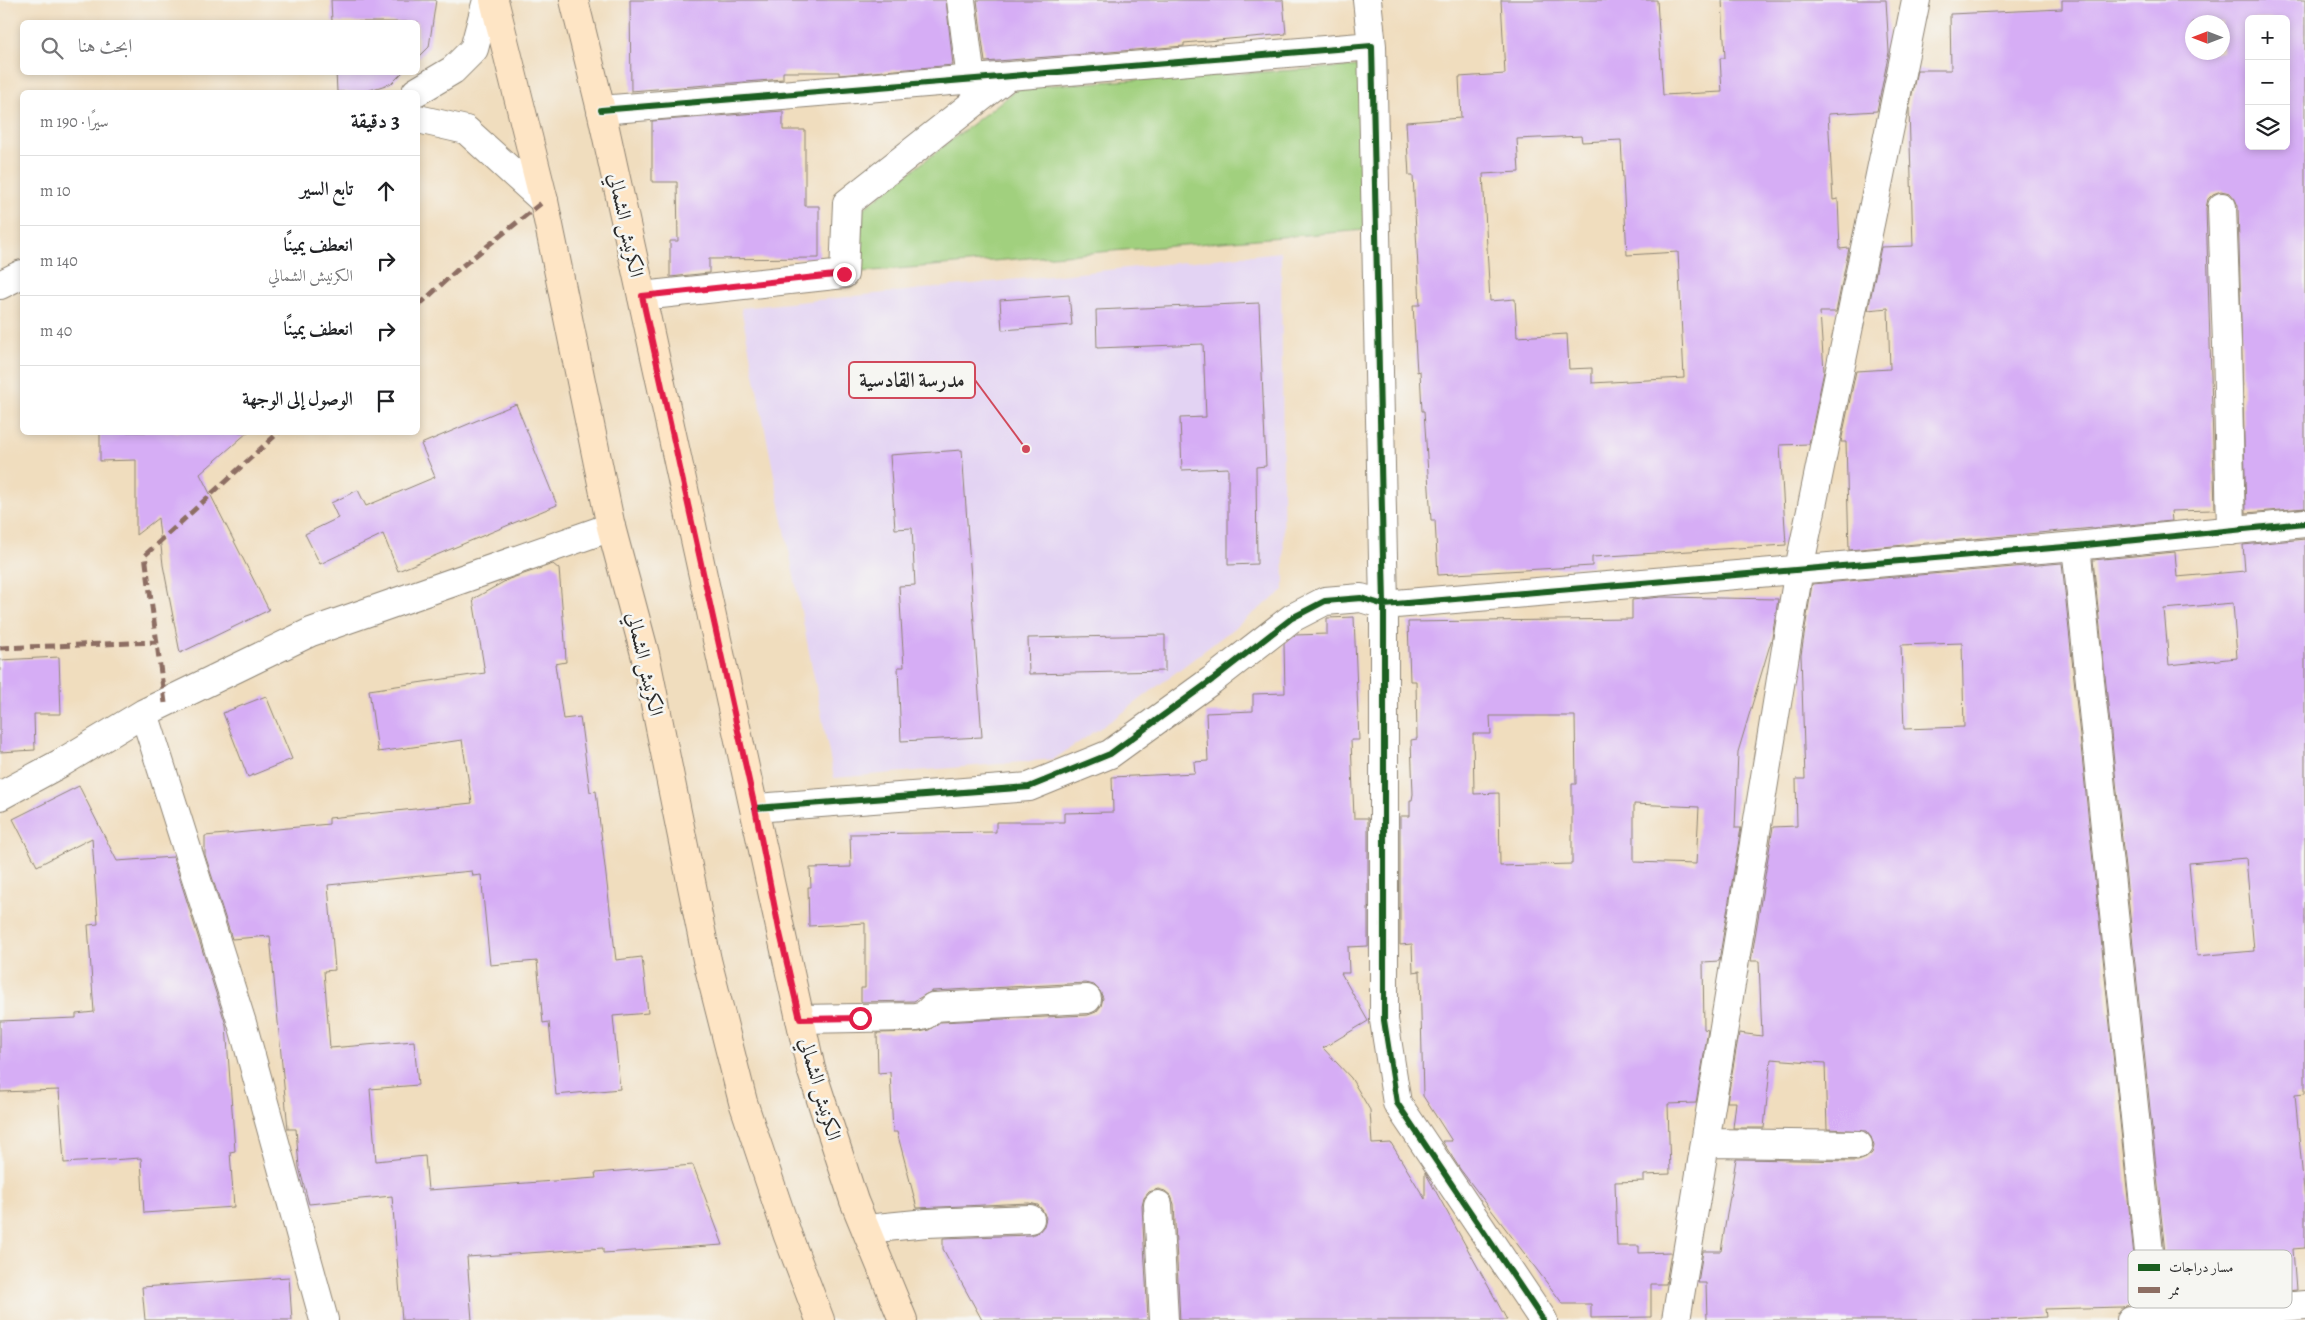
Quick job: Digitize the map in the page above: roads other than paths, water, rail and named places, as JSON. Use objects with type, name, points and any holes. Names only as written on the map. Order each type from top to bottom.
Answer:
[{"type":"main road","name":"الكرنيش الشمالي","points":[[494,0],[544,201],[612,527],[644,654],[707,960],[743,1102],[788,1236],[820,1320]]},
{"type":"main road","name":"الكرنيش الشمالي","points":[[574,0],[601,110],[811,1069],[854,1201],[903,1320]]},
{"type":"street","points":[[419,90],[453,70],[474,49],[487,0]]},
{"type":"street","points":[[961,0],[970,80]]},
{"type":"street","points":[[1368,0],[1372,46],[1384,605],[1384,1020],[1398,1103],[1543,1320]]},
{"type":"street","points":[[1676,1320],[1799,569],[1916,0]]},
{"type":"street","points":[[601,110],[1372,46]]},
{"type":"street","points":[[642,296],[844,274],[847,203],[1007,77]]},
{"type":"street","points":[[420,119],[466,130],[544,201]]},
{"type":"street","points":[[2222,207],[2231,531]]},
{"type":"street","points":[[0,285],[20,275]]},
{"type":"street","points":[[755,808],[1029,787],[1110,754],[1212,680],[1292,618],[1325,601],[1361,598],[1384,605],[2076,546],[2305,523]]},
{"type":"street","points":[[0,796],[61,763],[144,713],[311,632],[612,527]]},
{"type":"street","points":[[2076,546],[2142,1250]]},
{"type":"street","points":[[144,713],[242,1023],[324,1320]]},
{"type":"street","points":[[800,1019],[916,1017],[925,1015],[933,1007],[1087,999]]},
{"type":"street","points":[[1705,1143],[1858,1145]]},
{"type":"street","points":[[1158,1205],[1164,1320]]},
{"type":"street","points":[[866,1229],[1030,1219]]},
{"type":"street","points":[[2292,1306],[2305,1305]]},
{"type":"street","points":[[2148,1319],[2271,1308]]},
{"type":"place","name":"مدرسة القادسية","points":[[1026,449]]}]
